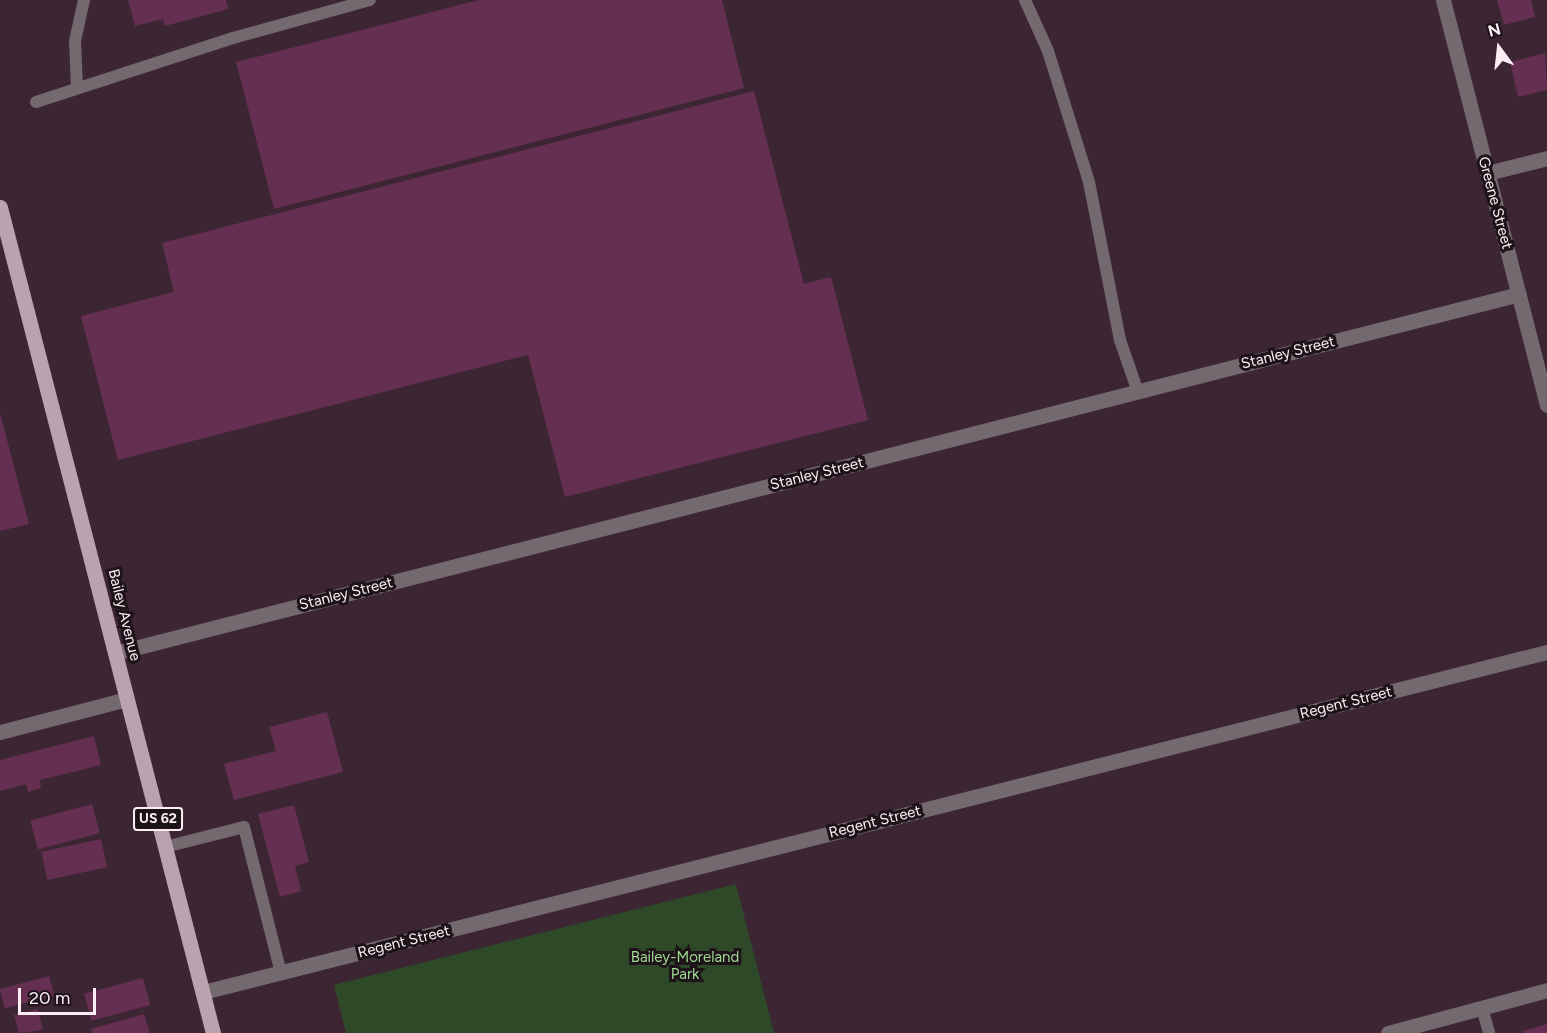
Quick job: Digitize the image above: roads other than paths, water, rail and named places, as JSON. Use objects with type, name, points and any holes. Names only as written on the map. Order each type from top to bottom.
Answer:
[{"type":"main road","name":"Bailey Avenue","points":[[0,207],[213,1033]]},
{"type":"street","name":"Greene Street","points":[[1443,0],[1547,405]]},
{"type":"street","points":[[1487,173],[1547,158]]},
{"type":"street","name":"Stanley Street","points":[[115,653],[1519,294]]},
{"type":"street","name":"Regent Street","points":[[203,992],[1547,652]]},
{"type":"street","points":[[0,732],[127,699]]},
{"type":"street","points":[[1388,1033],[1547,990]]},
{"type":"lane","points":[[77,88],[75,41],[84,0]]},
{"type":"lane","points":[[36,102],[233,38],[370,0]]},
{"type":"lane","points":[[1024,0],[1048,51],[1089,182],[1120,340],[1138,392]]},
{"type":"lane","points":[[165,847],[244,827],[281,973]]},
{"type":"lane","points":[[1482,1008],[1489,1033]]},
{"type":"park label","name":"Bailey-Moreland Park","points":[[685,966]]}]
